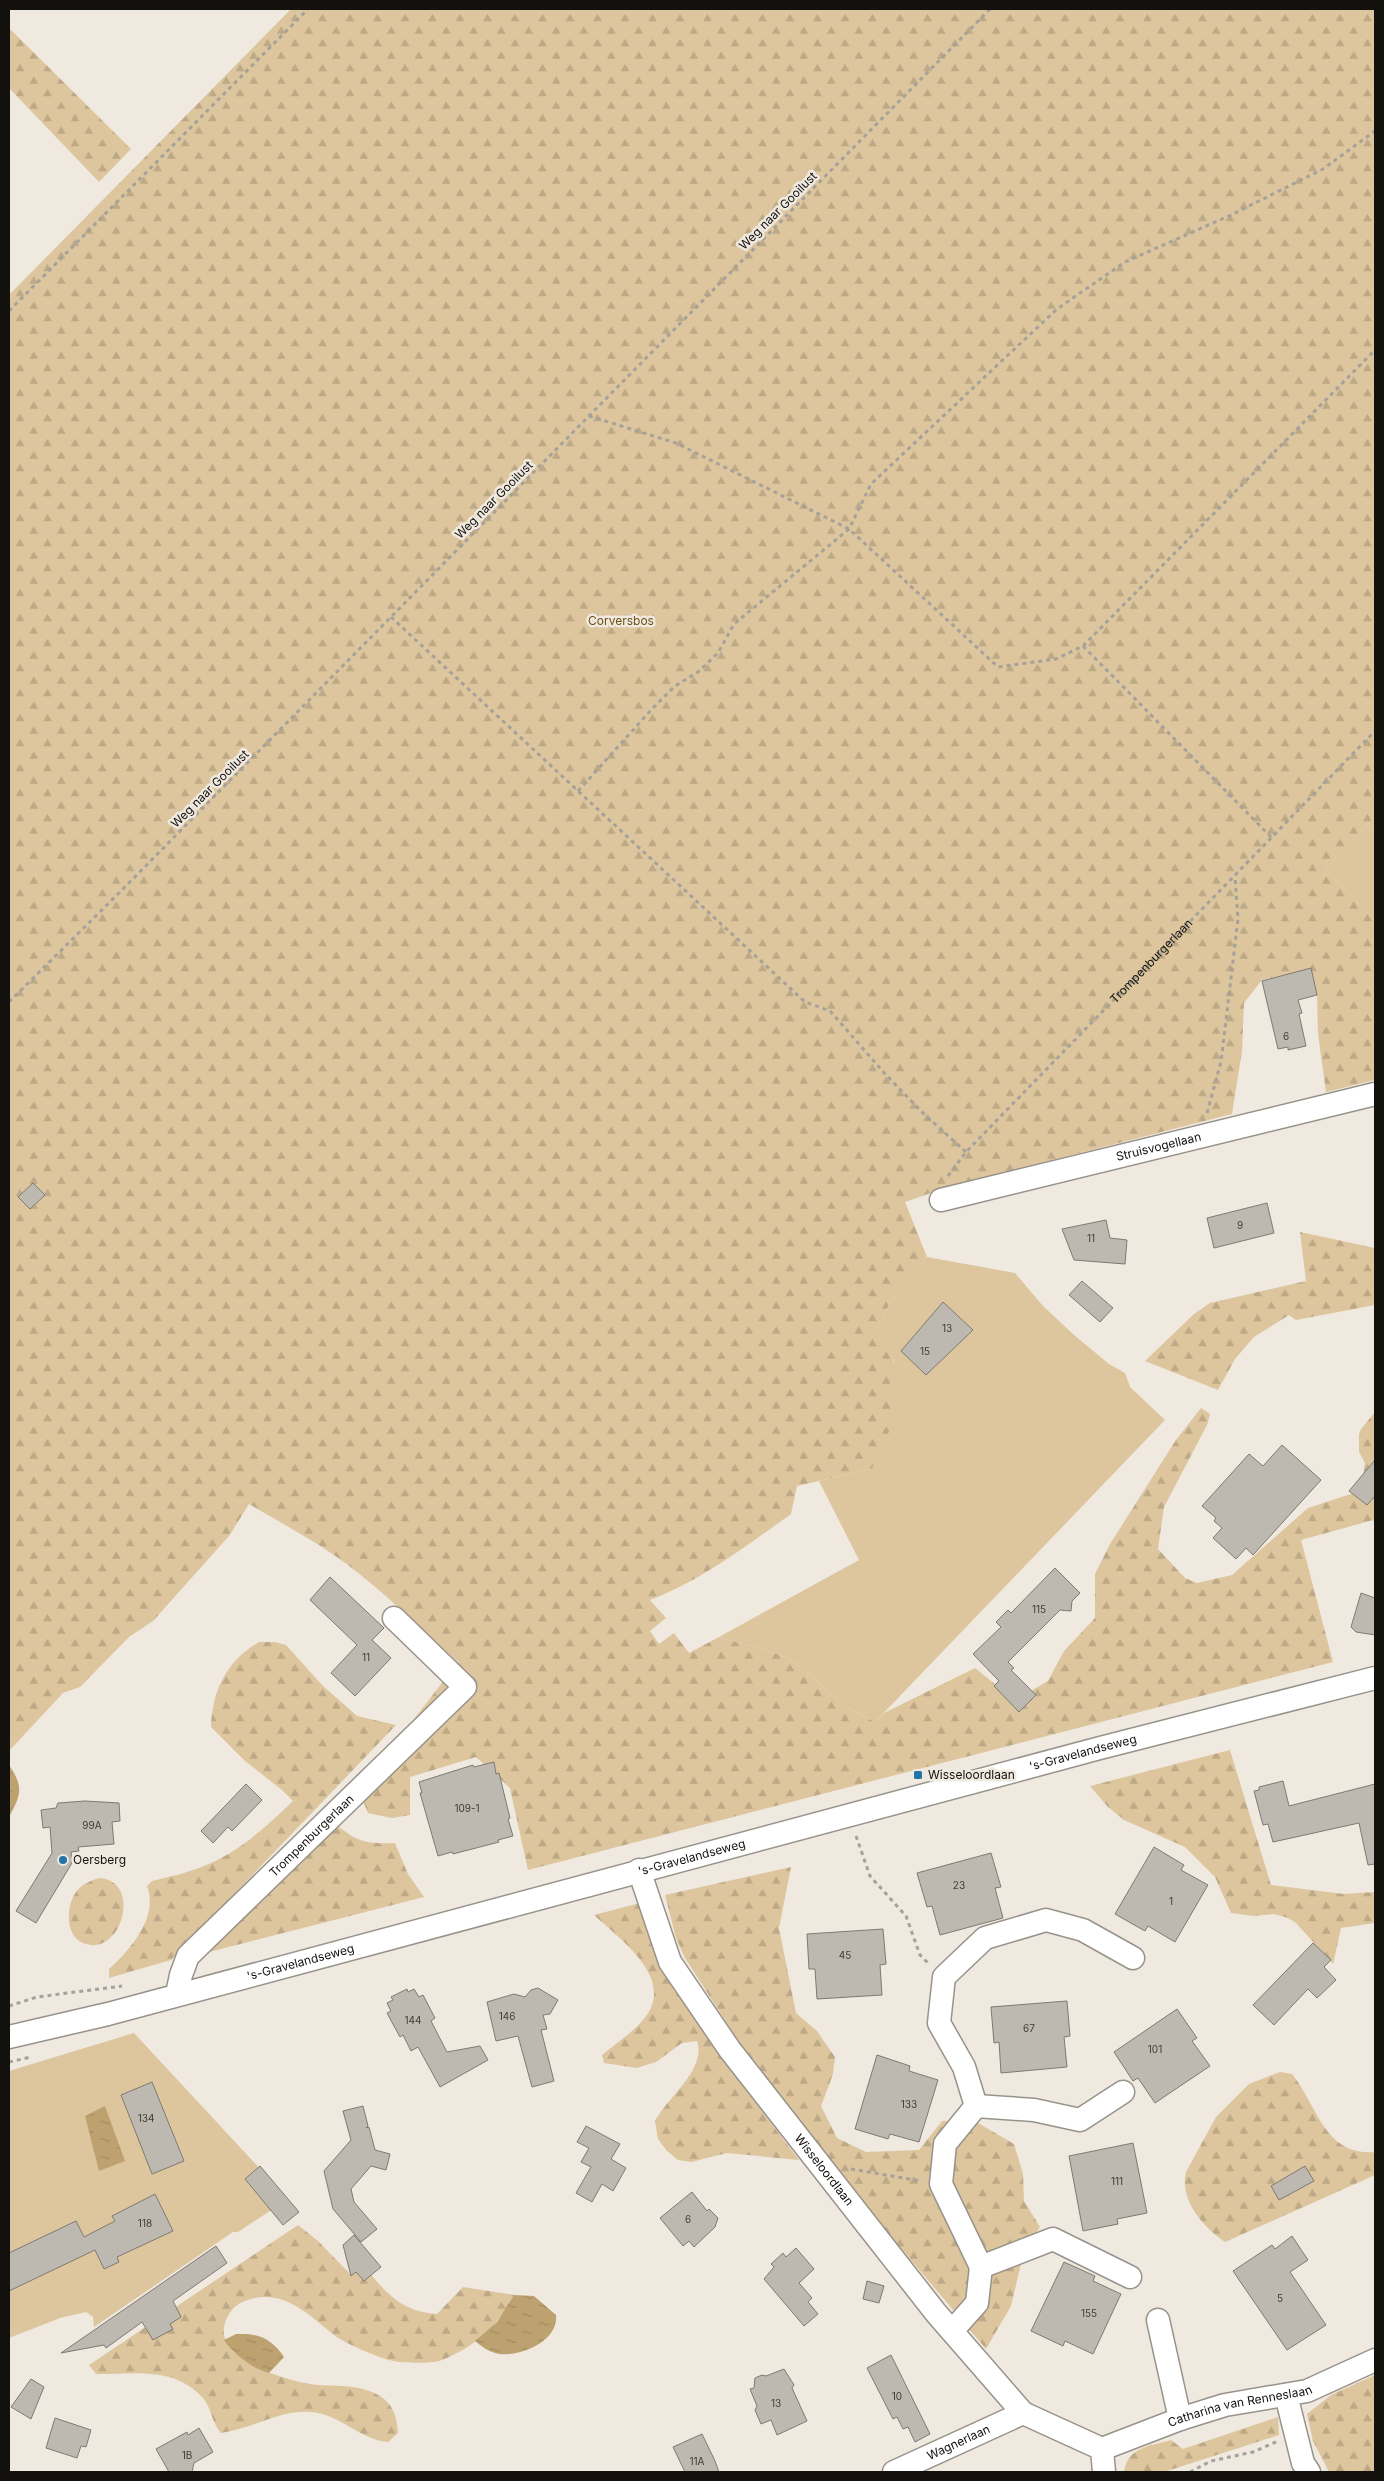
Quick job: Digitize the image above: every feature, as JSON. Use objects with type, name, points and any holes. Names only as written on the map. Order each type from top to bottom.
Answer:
[{"type":"street","name":"Struisvogellaan","points":[[941,1200],[1375,1094]]},
{"type":"street","name":"Trompenburgerlaan","points":[[177,1994],[188,1956],[465,1687],[394,1618]]},
{"type":"street","name":"'s-Gravelandseweg","points":[[9,2037],[108,2014],[639,1870],[1100,1748],[1375,1678]]},
{"type":"street","name":"Wisseloordlaan","points":[[639,1870],[670,1962],[730,2050],[936,2313],[1024,2413],[1102,2449]]},
{"type":"street","points":[[976,2106],[964,2067],[939,2023],[944,1977],[985,1938],[1046,1920],[1083,1930],[1133,1958]]},
{"type":"street","points":[[976,2106],[1034,2110],[1080,2120],[1123,2092]]},
{"type":"street","points":[[952,2331],[976,2303],[981,2268],[941,2184],[945,2144],[976,2106]]},
{"type":"street","points":[[981,2268],[1053,2239],[1130,2277]]},
{"type":"street","points":[[1158,2320],[1180,2419]]},
{"type":"street","name":"Catharina van Renneslaan","points":[[1102,2449],[1180,2419],[1225,2406],[1307,2391],[1375,2360]]},
{"type":"street","points":[[1286,2395],[1303,2463],[1310,2472]]},
{"type":"street","name":"Wagnerlaan","points":[[894,2472],[1024,2413]]},
{"type":"street","points":[[1102,2449],[1104,2472]]},
{"type":"path","points":[[9,311],[308,9]]},
{"type":"path","name":"Weg naar Gooilust","points":[[9,1002],[990,9]]},
{"type":"path","points":[[578,791],[675,686],[698,672],[718,653],[734,624],[849,529],[871,484],[1057,309],[1125,262],[1231,215],[1324,168],[1375,131]]},
{"type":"path","points":[[589,416],[676,443],[849,529],[998,667],[1056,659],[1083,646],[1375,350]]},
{"type":"path","points":[[391,617],[805,1002],[830,1011],[925,1115],[966,1152]]},
{"type":"path","points":[[1083,646],[1272,838]]},
{"type":"path","name":"Trompenburgerlaan","points":[[941,1200],[946,1180],[966,1152],[1375,731]]},
{"type":"path","points":[[1201,1136],[1221,1062],[1238,919],[1235,876]]},
{"type":"path","points":[[855,1834],[870,1876],[906,1916],[920,1956],[944,1977]]},
{"type":"path","points":[[819,2164],[941,2184]]},
{"type":"path","points":[[1190,2472],[1211,2461],[1254,2452],[1296,2432]]},
{"type":"green space","name":"Corversbos","points":[[291,9],[1375,9],[1375,817],[1325,869],[1367,913],[1375,913],[1375,1080],[1326,1092],[1318,1034],[1317,995],[1311,969],[1262,980],[1244,1003],[1242,1051],[1232,1114],[954,1185],[905,1202],[927,1257],[891,1301],[877,1328],[894,1363],[897,1387],[893,1418],[878,1459],[871,1469],[797,1486],[791,1514],[705,1573],[650,1600],[666,1618],[650,1631],[659,1644],[674,1633],[689,1653],[719,1637],[778,1654],[796,1663],[846,1707],[875,1722],[884,1713],[975,1668],[996,1685],[1020,1697],[1048,1681],[1064,1651],[1095,1618],[1095,1574],[1110,1544],[1176,1440],[1201,1408],[1210,1414],[1207,1425],[1164,1507],[1158,1549],[1185,1578],[1197,1583],[1232,1575],[1308,1508],[1354,1493],[1361,1486],[1365,1463],[1359,1452],[1359,1434],[1375,1412],[1375,1525],[1373,1520],[1301,1540],[1333,1662],[528,1870],[510,1788],[476,1757],[410,1777],[410,1815],[392,1818],[368,1813],[359,1791],[458,1662],[390,1600],[348,1565],[312,1541],[249,1504],[229,1536],[153,1621],[129,1637],[80,1687],[63,1693],[9,1751],[9,295]]},
{"type":"green space","points":[[9,28],[131,149],[99,182],[9,88]]},
{"type":"green space","points":[[1375,817],[1375,913],[1367,913],[1325,869]]},
{"type":"green space","points":[[1300,1232],[1375,1248],[1375,1305],[1296,1320],[1289,1315],[1254,1337],[1235,1359],[1218,1390],[1145,1361],[1194,1314],[1210,1303],[1306,1281]]},
{"type":"green space","points":[[927,1257],[1015,1273],[1043,1306],[1074,1335],[1109,1364],[1125,1373],[1130,1387],[1165,1420],[875,1722],[846,1707],[796,1663],[778,1654],[719,1637],[859,1560],[819,1481],[871,1469],[894,1361],[882,1343],[877,1328],[891,1301]]},
{"type":"green space","points":[[259,1642],[275,1642],[286,1645],[323,1686],[357,1716],[396,1725],[171,1960],[109,1978],[109,1969],[133,1943],[146,1921],[150,1898],[147,1886],[152,1881],[198,1868],[229,1854],[262,1829],[293,1801],[245,1761],[211,1727],[214,1701],[223,1678],[238,1658]]},
{"type":"green space","points":[[1230,1750],[1271,1885],[1344,1894],[1375,1892],[1375,1923],[1341,1928],[1333,1964],[1296,1923],[1288,1918],[1274,1914],[1253,1916],[1231,1913],[1215,1877],[1185,1847],[1124,1820],[1107,1806],[1090,1786]]},
{"type":"green space","points":[[335,1824],[362,1841],[395,1843],[408,1874],[424,1897],[209,1952]]},
{"type":"green space","points":[[791,1867],[779,1928],[796,2013],[817,2031],[835,2057],[833,2074],[821,2106],[837,2138],[866,2152],[919,2150],[942,2121],[973,2120],[1014,2144],[1023,2174],[1024,2201],[1040,2227],[1024,2251],[1011,2306],[986,2349],[846,2183],[746,2053],[685,1958],[676,1938],[665,1895]]},
{"type":"green space","points":[[99,1878],[113,1882],[121,1891],[124,1904],[117,1930],[108,1940],[97,1945],[83,1943],[77,1939],[70,1927],[69,1912],[70,1904],[76,1892],[89,1882]]},
{"type":"green space","points":[[640,1903],[667,1969],[730,2069],[799,2160],[727,2153],[691,2162],[678,2160],[667,2151],[658,2139],[655,2121],[691,2073],[699,2052],[697,2041],[682,2043],[656,2062],[637,2068],[604,2063],[602,2055],[629,2034],[643,2020],[652,2005],[654,1990],[650,1976],[642,1962],[618,1936],[594,1915]]},
{"type":"green space","points":[[134,2033],[288,2199],[238,2232],[233,2232],[94,2327],[93,2317],[86,2312],[60,2318],[9,2338],[9,2071]]},
{"type":"green space","points":[[1280,2072],[1292,2074],[1333,2138],[1344,2146],[1358,2151],[1375,2152],[1375,2175],[1225,2242],[1209,2229],[1195,2212],[1186,2193],[1186,2172],[1216,2117],[1249,2084]]},
{"type":"green space","points":[[298,2225],[318,2241],[350,2274],[365,2268],[396,2300],[413,2309],[437,2314],[463,2287],[514,2295],[498,2320],[484,2335],[459,2352],[439,2361],[429,2363],[393,2361],[369,2353],[334,2335],[298,2307],[278,2299],[267,2297],[255,2298],[239,2304],[232,2310],[224,2325],[225,2339],[232,2350],[244,2360],[259,2368],[291,2380],[360,2388],[378,2395],[391,2406],[397,2421],[398,2433],[388,2442],[368,2437],[340,2421],[321,2413],[310,2412],[287,2414],[244,2428],[221,2433],[204,2399],[193,2388],[181,2381],[154,2374],[96,2374],[89,2365]]},
{"type":"green space","points":[[1375,2375],[1375,2472],[1329,2472],[1313,2441],[1307,2414],[1331,2395]]},
{"type":"green space","points":[[1278,2417],[1279,2435],[1164,2472],[1124,2472],[1130,2457],[1135,2452],[1148,2446],[1171,2440],[1183,2449]]},
{"type":"water","points":[[9,1765],[17,1779],[19,1791],[16,1803],[9,1817]]},
{"type":"water","points":[[105,2106],[125,2161],[99,2171],[85,2116]]},
{"type":"water","points":[[514,2295],[534,2296],[556,2315],[555,2325],[551,2333],[544,2340],[525,2351],[504,2354],[492,2352],[475,2341],[497,2322]]},
{"type":"water","points":[[236,2334],[263,2338],[274,2345],[284,2357],[269,2373],[256,2368],[238,2356],[224,2340]]},
{"type":"building","points":[[1311,968],[1317,995],[1298,1000],[1302,1013],[1299,1014],[1306,1046],[1288,1050],[1288,1047],[1278,1049],[1262,981]]},
{"type":"building","points":[[33,1183],[45,1195],[30,1209],[18,1197]]},
{"type":"building","points":[[1267,1203],[1274,1233],[1214,1248],[1207,1218]]},
{"type":"building","points":[[1106,1220],[1110,1238],[1127,1240],[1125,1264],[1074,1260],[1062,1229]]},
{"type":"building","points":[[1082,1281],[1113,1308],[1100,1322],[1069,1295]]},
{"type":"building","points":[[943,1302],[973,1330],[926,1375],[901,1351]]},
{"type":"building","points":[[1282,1445],[1321,1480],[1253,1555],[1246,1548],[1236,1559],[1213,1538],[1222,1528],[1214,1521],[1216,1518],[1202,1506],[1249,1454],[1263,1466]]},
{"type":"building","points":[[1375,1460],[1375,1496],[1367,1505],[1349,1491]]},
{"type":"building","points":[[1055,1568],[1080,1593],[1072,1601],[1071,1611],[1060,1610],[1008,1662],[1014,1668],[1011,1670],[1036,1695],[1019,1712],[994,1686],[999,1681],[973,1654],[1001,1627],[996,1622],[1008,1610],[1011,1613]]},
{"type":"building","points":[[330,1577],[384,1628],[372,1640],[391,1658],[355,1696],[331,1673],[357,1645],[310,1600]]},
{"type":"building","points":[[1361,1593],[1375,1598],[1375,1635],[1356,1632],[1351,1627]]},
{"type":"building","points":[[494,1762],[496,1774],[499,1773],[513,1836],[498,1840],[499,1842],[438,1856],[420,1793],[422,1793],[419,1782],[473,1765],[474,1767]]},
{"type":"building","points":[[1283,1781],[1289,1806],[1375,1784],[1375,1864],[1368,1865],[1359,1823],[1273,1842],[1268,1824],[1263,1825],[1254,1791],[1259,1790],[1259,1787]]},
{"type":"building","points":[[246,1784],[262,1800],[232,1831],[228,1827],[213,1843],[201,1831]]},
{"type":"building","name":"Oersberg","points":[[85,1801],[119,1803],[120,1821],[112,1822],[114,1844],[78,1847],[79,1851],[71,1852],[72,1863],[36,1923],[16,1911],[52,1853],[50,1827],[43,1828],[41,1810],[56,1808],[58,1803]]},
{"type":"building","points":[[1154,1847],[1184,1865],[1181,1870],[1208,1885],[1175,1942],[1148,1926],[1145,1931],[1115,1914]]},
{"type":"building","points":[[991,1853],[1001,1887],[995,1888],[1003,1918],[940,1935],[932,1906],[927,1907],[917,1873]]},
{"type":"building","points":[[883,1929],[886,1964],[880,1965],[882,1995],[817,1999],[815,1969],[809,1969],[807,1934]]},
{"type":"building","points":[[1313,1943],[1331,1960],[1324,1967],[1336,1980],[1317,1998],[1308,1989],[1274,2025],[1253,2005]]},
{"type":"building","points":[[538,1988],[558,2000],[550,2014],[543,2015],[547,2029],[541,2030],[554,2081],[532,2087],[518,2036],[496,2041],[487,2002],[514,1994],[525,1997],[531,1990]]},
{"type":"building","points":[[407,1989],[408,1992],[414,1989],[419,1997],[423,1995],[435,2018],[431,2021],[447,2052],[480,2046],[488,2060],[440,2087],[418,2047],[411,2051],[403,2035],[400,2037],[387,2013],[391,2011],[387,2003],[393,2000],[391,1997]]},
{"type":"building","points":[[1067,2001],[1070,2036],[1064,2037],[1067,2067],[1001,2073],[999,2042],[994,2043],[991,2007]]},
{"type":"building","points":[[1177,2009],[1197,2038],[1192,2041],[1210,2066],[1155,2103],[1138,2078],[1133,2081],[1114,2052]]},
{"type":"building","points":[[877,2055],[910,2066],[909,2071],[938,2080],[919,2142],[890,2134],[888,2139],[855,2129]]},
{"type":"building","points":[[152,2082],[184,2161],[152,2174],[121,2095]]},
{"type":"building","points":[[363,2106],[368,2126],[366,2128],[369,2127],[375,2150],[390,2154],[386,2170],[371,2166],[351,2189],[354,2202],[377,2229],[361,2242],[333,2209],[324,2171],[351,2140],[343,2111]]},
{"type":"building","points":[[586,2126],[620,2144],[611,2159],[626,2168],[613,2191],[602,2184],[592,2202],[576,2193],[591,2167],[581,2162],[589,2148],[577,2142]]},
{"type":"building","points":[[1133,2143],[1147,2213],[1117,2219],[1118,2224],[1083,2231],[1069,2156]]},
{"type":"building","points":[[260,2166],[299,2212],[283,2225],[245,2179]]},
{"type":"building","points":[[1305,2166],[1314,2181],[1279,2200],[1271,2186]]},
{"type":"building","points":[[692,2192],[707,2211],[709,2209],[718,2218],[715,2227],[694,2247],[689,2241],[683,2246],[660,2218]]},
{"type":"building","points":[[155,2194],[173,2231],[117,2257],[119,2262],[104,2269],[95,2250],[9,2291],[9,2253],[76,2221],[84,2237],[115,2221],[112,2216]]},
{"type":"building","points":[[354,2235],[381,2267],[364,2281],[356,2272],[351,2276],[343,2245]]},
{"type":"building","points":[[1292,2236],[1308,2260],[1290,2272],[1326,2325],[1287,2350],[1233,2271],[1272,2245],[1275,2249]]},
{"type":"building","points":[[216,2246],[227,2263],[173,2301],[181,2317],[170,2324],[173,2329],[153,2340],[142,2322],[106,2348],[104,2345],[61,2353]]},
{"type":"building","points":[[796,2248],[814,2269],[799,2283],[812,2298],[808,2302],[818,2314],[804,2326],[764,2279],[774,2267],[771,2264],[783,2253],[786,2257]]},
{"type":"building","points":[[1064,2262],[1095,2276],[1093,2281],[1121,2294],[1093,2354],[1065,2341],[1063,2346],[1031,2331]]},
{"type":"building","points":[[867,2281],[884,2286],[879,2303],[863,2299]]},
{"type":"building","points":[[891,2355],[930,2434],[915,2442],[908,2427],[903,2429],[897,2417],[893,2419],[867,2368]]},
{"type":"building","points":[[784,2369],[794,2385],[792,2388],[807,2421],[777,2435],[771,2420],[761,2424],[755,2410],[757,2406],[750,2389],[754,2388],[755,2378]]},
{"type":"building","points":[[31,2379],[44,2387],[31,2419],[11,2407]]},
{"type":"building","points":[[55,2418],[91,2430],[86,2447],[81,2446],[77,2458],[46,2448]]},
{"type":"building","points":[[199,2428],[213,2452],[194,2463],[192,2472],[169,2472],[156,2449],[187,2432],[188,2435]]},
{"type":"building","points":[[702,2434],[719,2472],[685,2472],[673,2447]]},
{"type":"place","name":"Wisseloordlaan","points":[[918,1775]]},
{"type":"place","name":"Oersberg","points":[[63,1860]]}]
